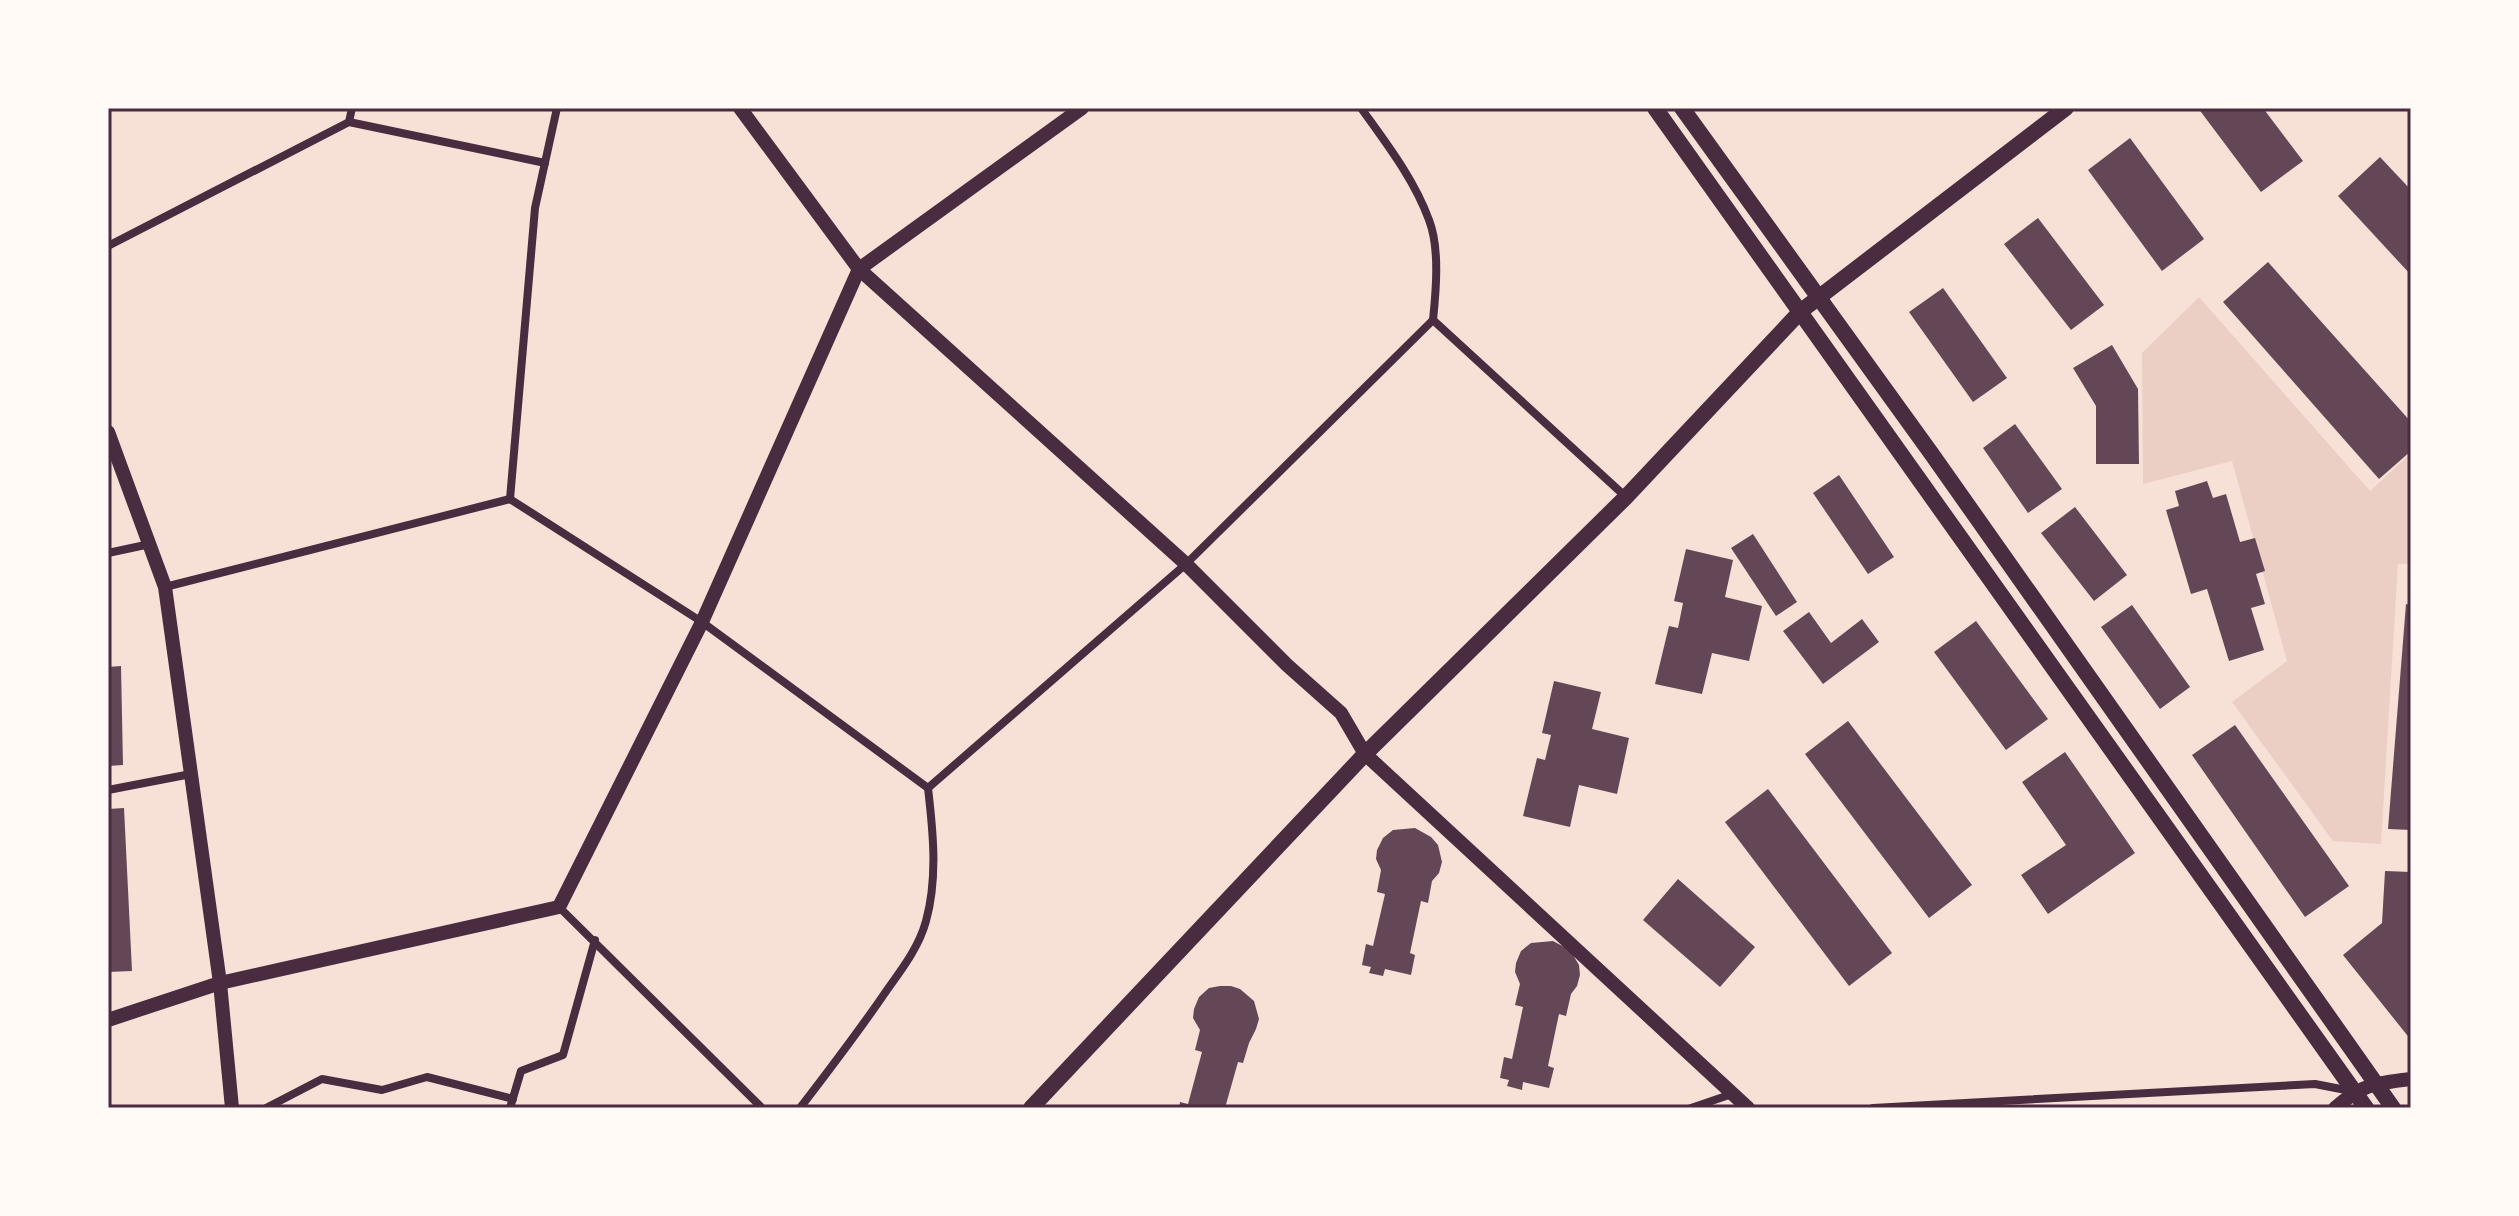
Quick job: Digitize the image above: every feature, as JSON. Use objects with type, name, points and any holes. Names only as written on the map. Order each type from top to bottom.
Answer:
[{"type":"main road","points":[[1655,108],[2366,1108]]},
{"type":"main road","points":[[1682,108],[1931,453],[2393,1108]]},
{"type":"main road","points":[[1031,1108],[1365,754],[1626,497],[1801,311],[2066,108]]},
{"type":"street","points":[[349,122],[352,108]]},
{"type":"street","points":[[510,499],[535,208],[557,108]]},
{"type":"street","points":[[740,108],[859,269],[1186,564],[1287,665],[1341,713],[1365,754],[1748,1108]]},
{"type":"street","points":[[559,907],[702,622],[859,269],[1082,108]]},
{"type":"street","points":[[928,788],[1186,564],[1433,320],[1437,275],[1430,222],[1401,165],[1361,108]]},
{"type":"street","points":[[108,246],[349,122],[545,163]]},
{"type":"street","points":[[1433,320],[1626,497]]},
{"type":"street","points":[[108,432],[165,587],[220,983],[232,1108]]},
{"type":"street","points":[[165,587],[510,499],[702,622],[928,788],[933,831],[933,871],[926,925],[910,957],[856,1036],[800,1108]]},
{"type":"street","points":[[108,553],[151,544]]},
{"type":"street","points":[[108,790],[191,774]]},
{"type":"street","points":[[559,907],[762,1108]]},
{"type":"street","points":[[108,1020],[220,983],[559,907]]},
{"type":"street","points":[[266,1108],[322,1079],[382,1090],[427,1077],[512,1104],[521,1071],[563,1055],[595,940]]},
{"type":"street","points":[[2335,1108],[2354,1092],[2375,1083],[2411,1079]]},
{"type":"street","points":[[1873,1108],[2315,1084],[2354,1092]]},
{"type":"street","points":[[1691,1108],[1732,1094]]},
{"type":"shaded area","points":[[2199,297],[2370,491],[2411,453],[2411,564],[2398,564],[2381,844],[2333,841],[2232,702],[2287,661],[2232,461],[2143,484],[2142,353]]},
{"type":"building","points":[[2198,108],[2263,108],[2303,161],[2261,192]]},
{"type":"building","points":[[2130,138],[2204,239],[2162,271],[2088,170]]},
{"type":"building","points":[[2380,157],[2411,190],[2411,275],[2338,196]]},
{"type":"building","points":[[2038,218],[2104,305],[2071,330],[2004,244]]},
{"type":"building","points":[[2268,262],[2411,422],[2411,451],[2379,479],[2223,302]]},
{"type":"building","points":[[1943,288],[2007,378],[1973,402],[1909,312]]},
{"type":"building","points":[[2112,345],[2138,389],[2139,464],[2096,464],[2096,406],[2073,368]]},
{"type":"building","points":[[2015,424],[2062,489],[2028,513],[1983,448]]},
{"type":"building","points":[[1839,475],[1894,557],[1868,574],[1813,493]]},
{"type":"building","points":[[2207,481],[2213,498],[2226,494],[2240,542],[2255,538],[2265,571],[2256,574],[2265,604],[2251,608],[2264,650],[2229,661],[2207,589],[2191,594],[2166,510],[2179,506],[2175,491]]},
{"type":"building","points":[[2075,507],[2127,575],[2094,601],[2041,533]]},
{"type":"building","points":[[1753,534],[1797,602],[1776,616],[1731,548]]},
{"type":"building","points":[[1686,549],[1733,560],[1725,597],[1762,606],[1749,661],[1712,653],[1702,694],[1655,684],[1669,626],[1678,628],[1683,603],[1674,601]]},
{"type":"building","points":[[2406,604],[2411,605],[2411,830],[2388,829]]},
{"type":"building","points":[[2132,605],[2190,687],[2160,709],[2101,627]]},
{"type":"building","points":[[1809,612],[1831,643],[1862,619],[1879,642],[1823,684],[1783,631]]},
{"type":"building","points":[[1976,621],[2048,719],[2006,750],[1934,652]]},
{"type":"building","points":[[121,666],[123,765],[108,766],[108,667]]},
{"type":"building","points":[[1554,681],[1601,692],[1592,729],[1629,738],[1617,794],[1579,785],[1570,827],[1523,816],[1537,758],[1545,760],[1551,735],[1542,733]]},
{"type":"building","points":[[1848,721],[1972,885],[1929,918],[1805,754]]},
{"type":"building","points":[[2235,725],[2349,886],[2305,917],[2192,755]]},
{"type":"building","points":[[2065,752],[2135,853],[2048,914],[2021,875],[2066,845],[2022,782]]},
{"type":"building","points":[[1768,789],[1892,953],[1849,986],[1725,822]]},
{"type":"building","points":[[124,808],[132,971],[108,972],[108,809]]},
{"type":"building","points":[[1415,828],[1438,845],[1442,862],[1439,873],[1432,881],[1428,903],[1421,901],[1410,953],[1415,955],[1411,975],[1385,969],[1383,976],[1369,973],[1371,967],[1362,965],[1366,944],[1373,946],[1385,894],[1377,892],[1381,870],[1376,859],[1377,850],[1383,838],[1393,830]]},
{"type":"building","points":[[2385,871],[2411,872],[2411,1040],[2343,955],[2382,923]]},
{"type":"building","points":[[1678,879],[1755,947],[1720,987],[1643,920]]},
{"type":"building","points":[[1553,941],[1570,950],[1579,965],[1580,975],[1566,1016],[1559,1014],[1548,1066],[1554,1068],[1549,1088],[1523,1082],[1522,1090],[1507,1086],[1509,1080],[1500,1078],[1504,1057],[1512,1059],[1523,1007],[1515,1005],[1520,984],[1515,972],[1516,963],[1521,951],[1531,943]]},
{"type":"building","points":[[1209,988],[1240,989],[1254,1001],[1259,1019],[1256,1029],[1243,1063],[1238,1062],[1225,1108],[1179,1108],[1180,1102],[1188,1104],[1202,1052],[1195,1050],[1200,1030],[1193,1018],[1194,1009],[1199,997]]}]
